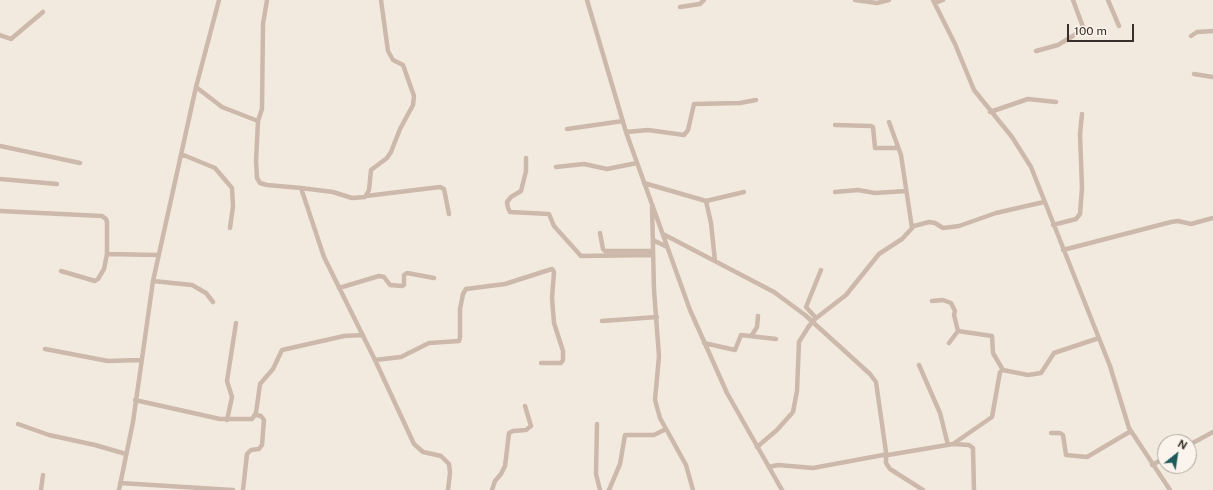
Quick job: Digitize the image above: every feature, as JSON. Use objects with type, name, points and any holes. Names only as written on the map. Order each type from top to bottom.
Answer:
[{"type":"street","points":[[119,490],[158,256],[196,87],[219,0]]},
{"type":"street","points":[[267,0],[263,24],[262,109],[258,121],[256,161],[258,181],[267,186],[334,192],[352,198],[363,198],[366,196],[440,187],[444,189],[449,214]]},
{"type":"street","points":[[366,196],[369,190],[371,170],[387,158],[391,152],[414,100],[413,91],[403,65],[393,60],[388,51],[381,0]]},
{"type":"street","points":[[587,0],[626,132],[667,247],[704,343],[726,393],[782,490]]},
{"type":"street","points":[[680,7],[700,4],[704,0]]},
{"type":"street","points":[[855,0],[877,2],[889,0]]},
{"type":"street","points":[[943,0],[934,2],[955,44],[970,84],[990,112],[1012,137],[1031,167],[1110,366],[1131,431],[1152,465],[1170,490]]},
{"type":"street","points":[[1036,52],[1063,42],[1082,29],[1073,0]]},
{"type":"street","points":[[1108,0],[1119,26]]},
{"type":"street","points":[[0,35],[11,39],[43,12]]},
{"type":"street","points":[[1191,36],[1197,32],[1213,31]]},
{"type":"street","points":[[1194,74],[1213,77]]},
{"type":"street","points":[[196,87],[222,107],[258,121]]},
{"type":"street","points":[[990,112],[1028,99],[1056,102]]},
{"type":"street","points":[[626,132],[648,130],[684,135],[688,130],[694,104],[740,103],[756,100]]},
{"type":"street","points":[[1053,225],[1076,219],[1080,214],[1082,188],[1080,134],[1082,114]]},
{"type":"street","points":[[567,129],[623,121]]},
{"type":"street","points":[[889,122],[901,155],[912,228]]},
{"type":"street","points":[[835,125],[871,126],[873,127],[875,148],[898,148]]},
{"type":"street","points":[[0,146],[80,163]]},
{"type":"street","points":[[181,154],[215,168],[232,188],[233,206],[230,228]]},
{"type":"street","points":[[526,158],[526,171],[521,191],[510,197],[508,202],[510,212],[549,214],[554,226],[581,256],[653,253]]},
{"type":"street","points":[[556,167],[584,164],[607,169],[637,164]]},
{"type":"street","points":[[0,179],[57,184]]},
{"type":"street","points":[[644,183],[706,201],[744,192]]},
{"type":"street","points":[[301,188],[324,258],[376,360],[416,447],[423,452],[444,458],[449,464],[450,474],[448,490]]},
{"type":"street","points":[[835,192],[858,190],[875,193],[906,190]]},
{"type":"street","points":[[706,201],[711,223],[715,261]]},
{"type":"street","points":[[652,202],[658,366],[655,400],[657,411],[686,465],[694,490]]},
{"type":"street","points":[[757,447],[777,430],[793,412],[797,390],[799,342],[809,326],[816,318],[846,295],[879,254],[902,239],[918,224],[929,222],[935,223],[943,228],[959,226],[996,213],[1044,202]]},
{"type":"street","points":[[0,211],[102,216],[106,219],[107,254],[104,269],[98,279],[95,281],[61,271]]},
{"type":"street","points":[[1063,250],[1171,222],[1178,221],[1191,224],[1213,218]]},
{"type":"street","points":[[600,234],[603,249],[605,251],[653,253]]},
{"type":"street","points":[[663,234],[774,292],[805,315],[870,374],[876,382],[886,463],[890,469],[923,490]]},
{"type":"street","points":[[653,240],[667,247]]},
{"type":"street","points":[[107,254],[158,256]]},
{"type":"street","points":[[376,360],[401,357],[429,343],[459,341],[460,309],[466,289],[505,284],[552,269],[554,272],[552,298],[554,324],[563,351],[563,360],[561,363],[542,363]]},
{"type":"street","points":[[816,318],[806,307],[821,270]]},
{"type":"street","points":[[339,288],[379,276],[384,277],[390,285],[402,286],[404,285],[404,276],[407,273],[434,278]]},
{"type":"street","points":[[153,281],[192,285],[206,293],[213,302]]},
{"type":"street","points":[[932,301],[943,300],[952,303],[955,311],[954,315],[958,331]]},
{"type":"street","points":[[752,335],[757,327],[758,316]]},
{"type":"street","points":[[602,321],[657,317]]},
{"type":"street","points":[[227,420],[232,397],[227,381],[236,323]]},
{"type":"street","points":[[958,331],[992,336],[993,353],[1003,370],[1028,375],[1041,373],[1054,354],[1099,338]]},
{"type":"street","points":[[949,343],[958,331]]},
{"type":"street","points":[[256,416],[260,384],[273,369],[282,350],[344,336],[363,335]]},
{"type":"street","points":[[704,343],[735,350],[741,335],[752,335],[776,339]]},
{"type":"street","points":[[45,349],[108,361],[140,360]]},
{"type":"street","points":[[919,365],[940,413],[951,444]]},
{"type":"street","points":[[951,444],[992,417],[1000,372],[1003,370]]},
{"type":"street","points":[[135,400],[189,413],[227,420],[248,420],[256,416],[261,416],[264,420],[262,445],[259,449],[251,450],[247,454],[243,490]]},
{"type":"street","points":[[492,490],[495,481],[501,474],[504,466],[510,433],[513,430],[526,430],[531,426],[525,406]]},
{"type":"street","points":[[18,424],[49,435],[95,445],[126,454]]},
{"type":"street","points":[[597,424],[596,474],[600,490]]},
{"type":"street","points":[[609,490],[620,464],[625,434],[654,435],[666,429]]},
{"type":"street","points":[[1051,433],[1060,433],[1063,435],[1066,455],[1087,457],[1094,455],[1117,438],[1131,431]]},
{"type":"street","points":[[1197,441],[1213,432]]},
{"type":"street","points":[[769,467],[778,465],[813,468],[951,444],[972,446],[974,490]]},
{"type":"street","points":[[1152,465],[1157,462]]},
{"type":"street","points":[[41,490],[44,475]]},
{"type":"street","points":[[120,483],[233,490]]}]
